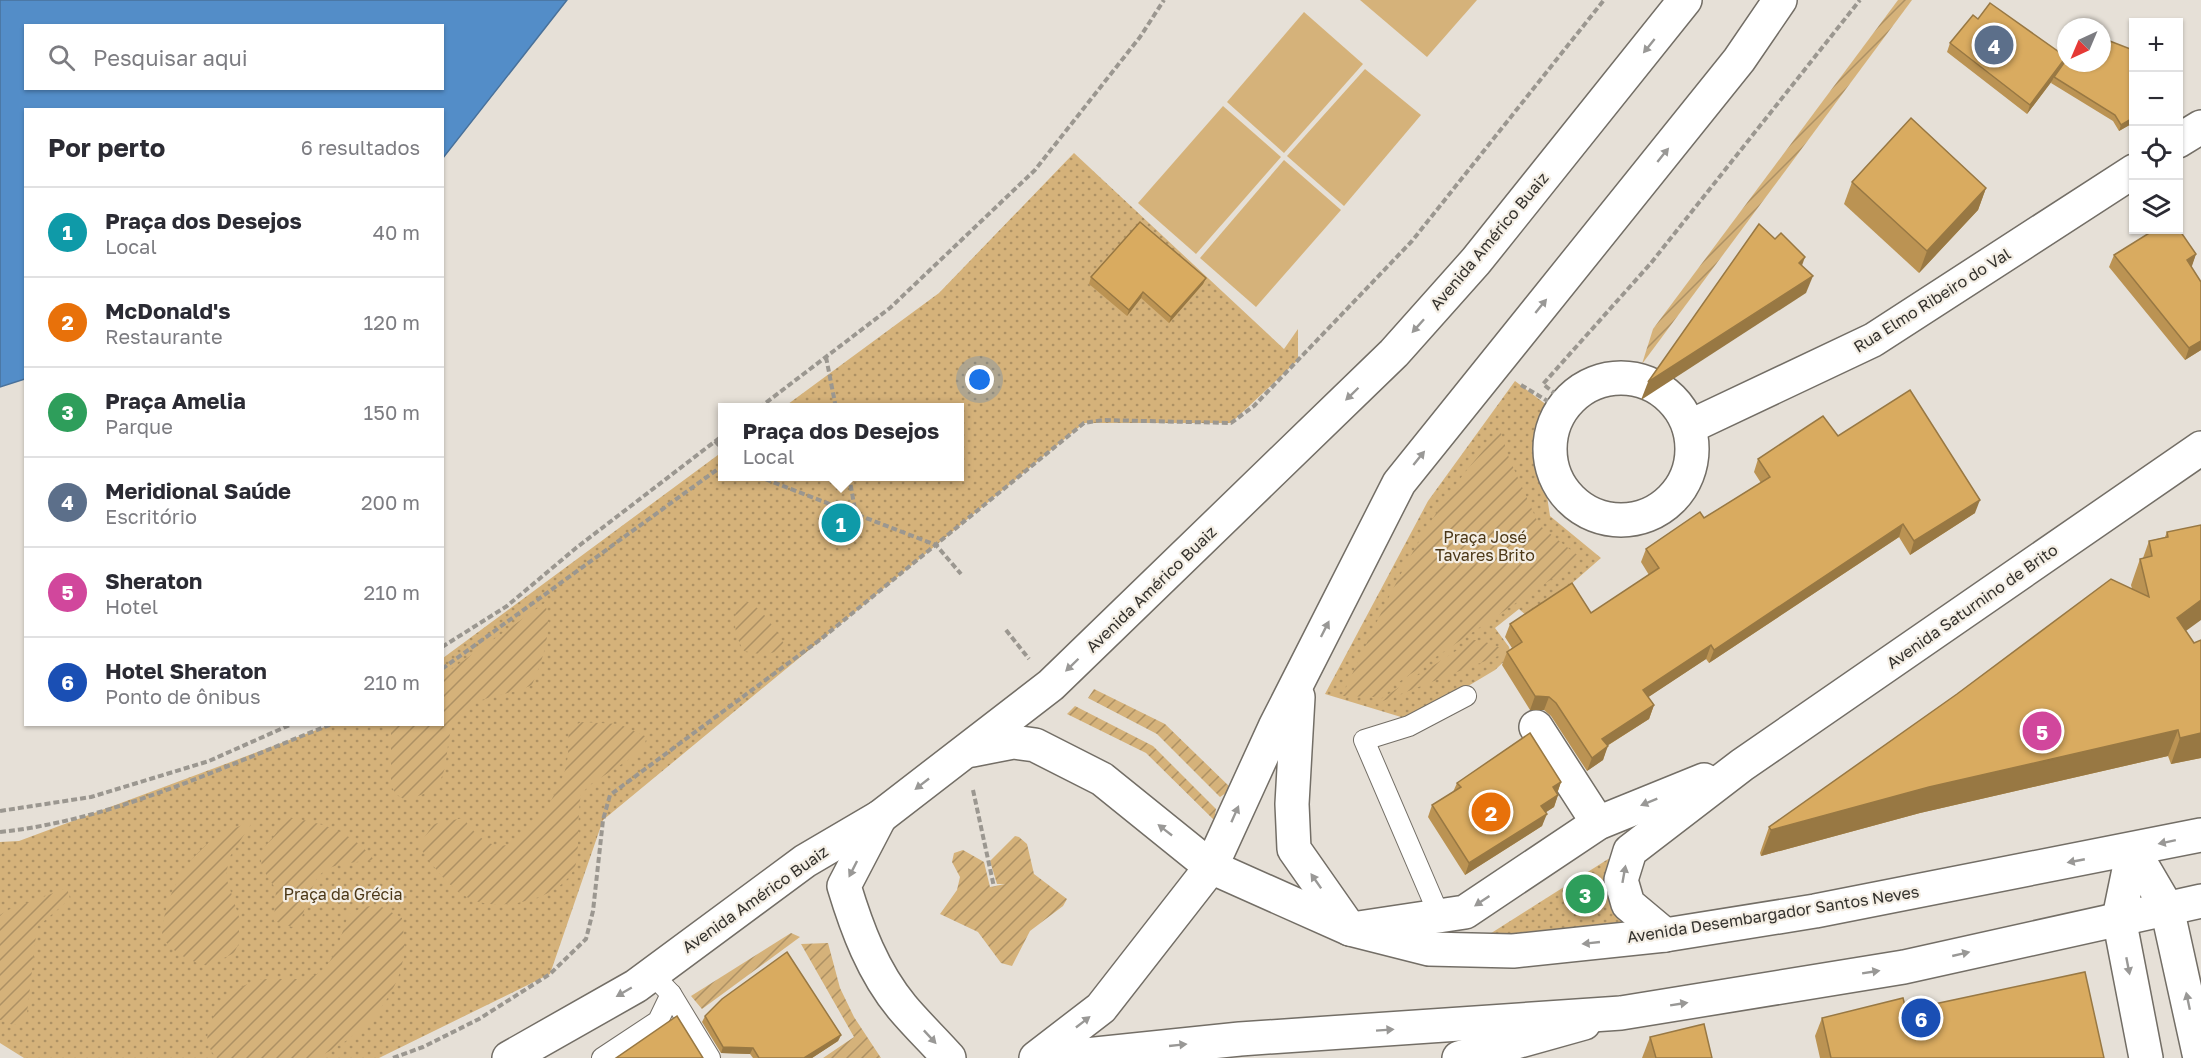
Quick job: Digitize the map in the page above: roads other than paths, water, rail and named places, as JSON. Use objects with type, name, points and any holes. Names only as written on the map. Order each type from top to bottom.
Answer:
[{"type":"main road","name":"Avenida Américo Buaiz","points":[[509,1058],[636,986],[661,984],[805,861],[880,817],[1052,685],[1394,353],[1476,261],[1685,0]]},
{"type":"main road","points":[[1036,1058],[1101,1008],[1211,867],[1275,727],[1399,483],[1739,60],[1780,0]]},
{"type":"main road","points":[[2183,138],[2201,127]]},
{"type":"main road","name":"Rua Elmo Ribeiro do Val","points":[[1689,411],[1874,340],[2129,174]]},
{"type":"main road","points":[[1618,378],[1642,381],[1662,391],[1678,407],[1689,411],[1692,450],[1688,475],[1676,495],[1657,510],[1635,519],[1611,519],[1588,511],[1569,496],[1556,476],[1550,453],[1552,430],[1562,409],[1576,393],[1597,382],[1618,378]]},
{"type":"main road","name":"Avenida Saturnino de Brito","points":[[1665,935],[1628,904],[1621,880],[1630,851],[1742,765],[2201,448]]},
{"type":"main road","points":[[1299,681],[1293,771],[1294,849],[1350,929]]},
{"type":"main road","points":[[1536,727],[1598,823]]},
{"type":"main road","name":"Avenida Desembargador Santos Neves","points":[[965,751],[1012,742],[1035,745],[1102,779],[1211,867],[1350,929],[1429,949],[1513,951],[1665,935],[1815,910],[2201,835]]},
{"type":"main road","name":"Avenida Saturnino de Brito","points":[[1350,929],[1465,912],[1598,823],[1742,765]]},
{"type":"main road","points":[[880,817],[844,886],[870,959],[894,996],[950,1058]]},
{"type":"main road","points":[[2133,850],[2167,908],[2200,1058]]},
{"type":"main road","points":[[2133,850],[2119,918],[2146,1058]]},
{"type":"main road","points":[[1057,1058],[1243,1048],[1621,1013],[1904,967],[2201,901]]},
{"type":"main road","points":[[1459,1058],[1621,1013]]},
{"type":"lane","points":[[1440,917],[1364,740],[1409,726],[1466,696]]},
{"type":"lane","points":[[602,1058],[658,1021],[661,984]]},
{"type":"lane","points":[[661,984],[710,1058]]},
{"type":"water","points":[[0,0],[567,0],[444,157],[444,108],[24,108],[24,379],[0,387]]},
{"type":"place","name":"Meridional Saúde","points":[[1994,45]]},
{"type":"place","name":"Praça dos Desejos","points":[[841,523]]},
{"type":"place","name":"Sheraton","points":[[2042,731]]},
{"type":"place","name":"McDonald's","points":[[1491,812]]},
{"type":"place","name":"Praça Amelia","points":[[1585,894]]},
{"type":"place","name":"Hotel Sheraton","points":[[1921,1018]]},
{"type":"park label","name":"Praça José Tavares Brito","points":[[1485,546]]},
{"type":"park label","name":"Praça da Grécia","points":[[343,894]]}]
